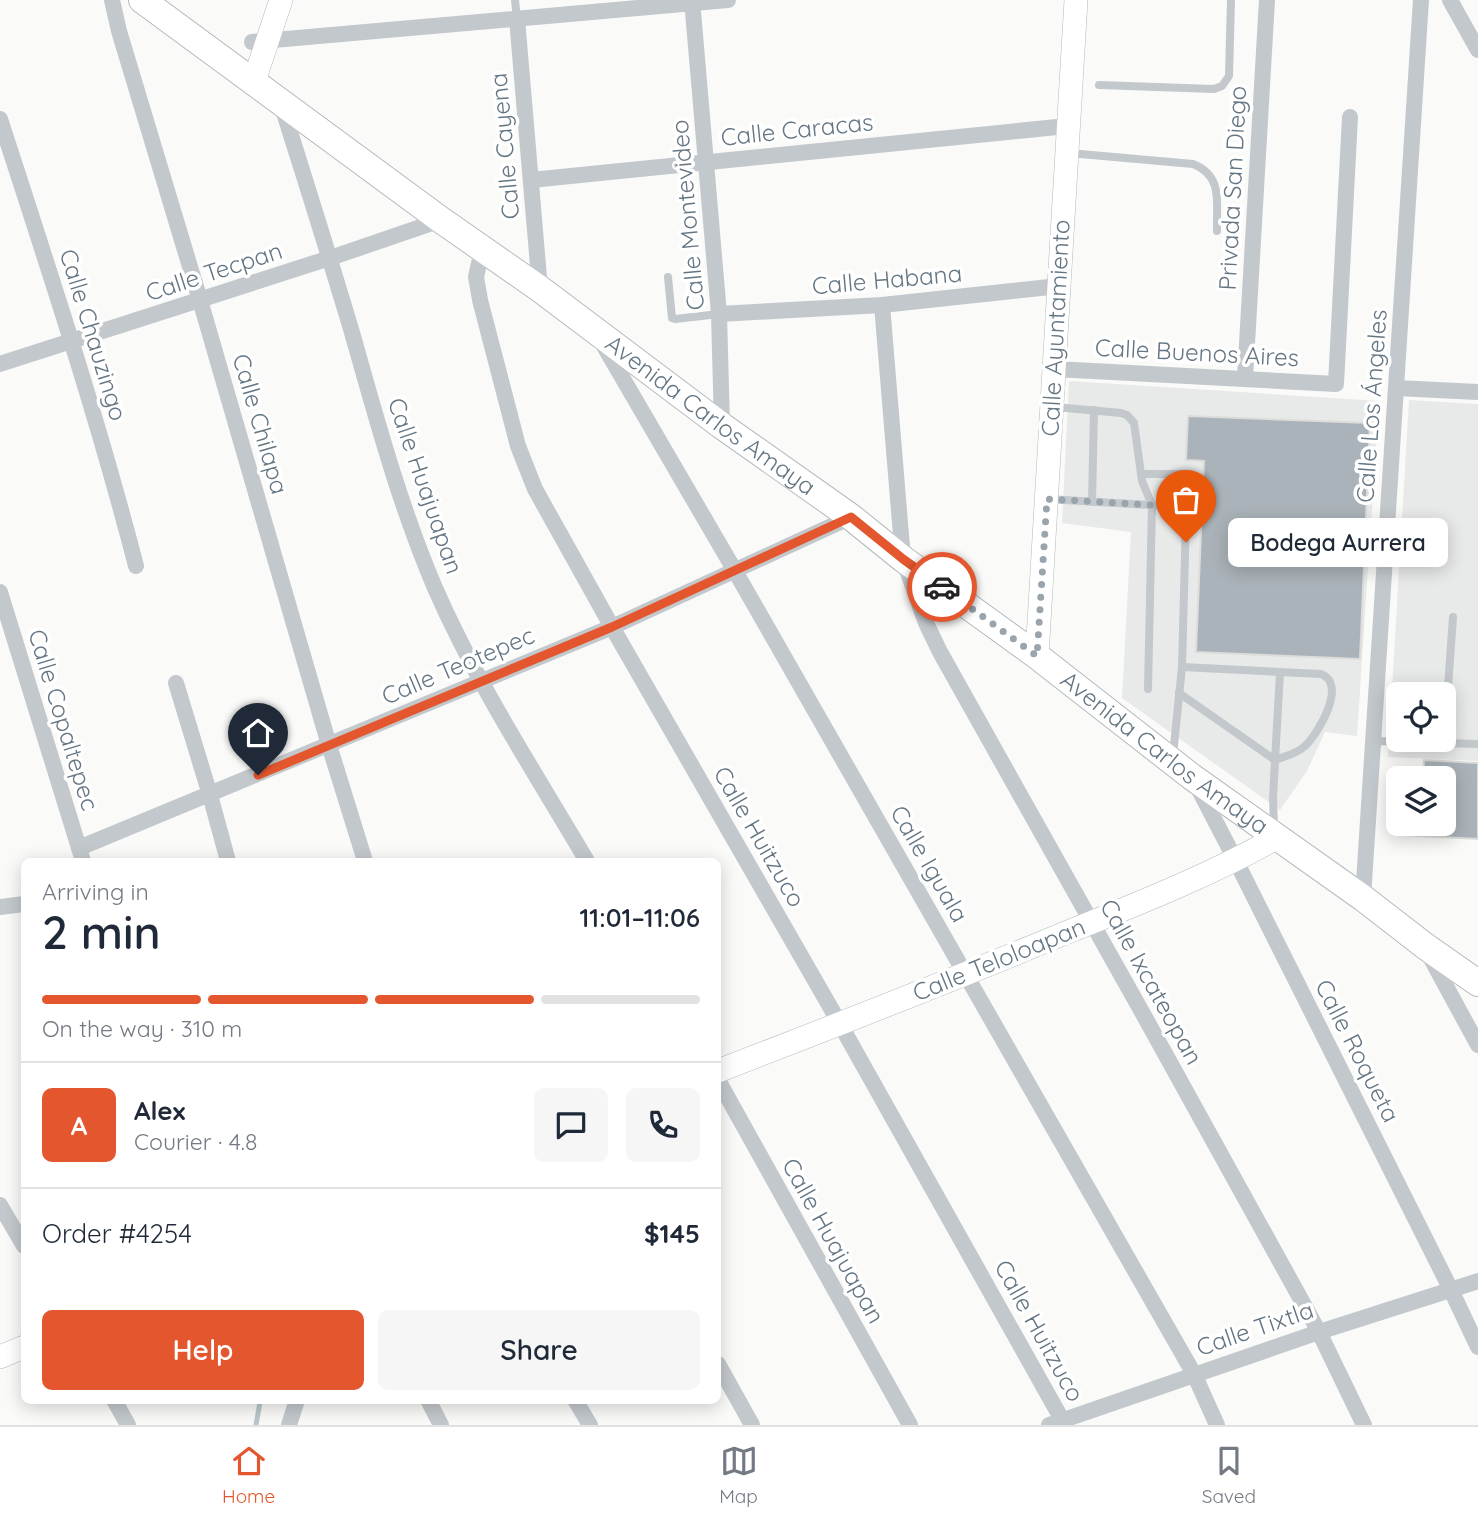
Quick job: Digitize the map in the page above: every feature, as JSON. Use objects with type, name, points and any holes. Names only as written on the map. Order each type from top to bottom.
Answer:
[{"type":"main road","name":"Avenida Carlos Amaya","points":[[142,0],[482,250],[540,289],[722,426],[851,517],[1182,769],[1478,983]]},
{"type":"street","name":"Calle Chilapa","points":[[112,0],[364,858]]},
{"type":"street","points":[[248,77],[259,41],[266,0]]},
{"type":"street","points":[[259,41],[281,0]]},
{"type":"street","points":[[259,41],[728,0]]},
{"type":"street","name":"Calle Ayuntamiento","points":[[1037,656],[1076,0]]},
{"type":"street","name":"Privada San Diego","points":[[1245,378],[1267,0]]},
{"type":"street","name":"Calle Los Ángeles","points":[[1363,898],[1421,0]]},
{"type":"street","points":[[1450,0],[1478,50]]},
{"type":"street","name":"Calle Montevideo","points":[[692,2],[719,314],[722,426]]},
{"type":"street","name":"Calle Cayena","points":[[517,19],[540,289]]},
{"type":"street","name":"Calle Huajuapan","points":[[280,100],[402,502],[434,585],[480,681],[585,858]]},
{"type":"street","name":"Calle Buenos Aires","points":[[1055,369],[1336,384],[1350,117]]},
{"type":"street","name":"Calle Chauzingo","points":[[0,119],[114,479],[136,566]]},
{"type":"street","name":"Calle Caracas","points":[[531,180],[1067,126]]},
{"type":"street","name":"Calle Tecpan","points":[[0,364],[441,220]]},
{"type":"street","name":"Calle Huitzuco","points":[[482,250],[476,277],[480,300],[519,446],[535,489],[840,1024],[1059,1423]]},
{"type":"street","name":"Calle Habana","points":[[719,314],[881,305],[1059,286]]},
{"type":"street","name":"Calle Ixcateopan","points":[[881,305],[903,559],[915,596],[935,642],[1319,1332],[1364,1425]]},
{"type":"street","name":"Calle Iguala","points":[[594,330],[735,571],[1194,1374],[1217,1425]]},
{"type":"street","points":[[1396,388],[1478,391]]},
{"type":"street","name":"Calle Teotepec","points":[[81,855],[210,795],[612,627],[851,517]]},
{"type":"street","name":"Calle Copaltepec","points":[[0,592],[81,855]]},
{"type":"street","points":[[176,683],[227,858]]},
{"type":"street","name":"Calle Roqueta","points":[[1182,769],[1236,861],[1478,1347]]},
{"type":"street","name":"Calle Teloloapan","points":[[721,1070],[1092,922],[1236,861],[1276,838]]},
{"type":"street","points":[[0,907],[21,904]]},
{"type":"street","points":[[1425,946],[1478,1045]]},
{"type":"street","name":"Calle Huajuapan","points":[[721,1085],[910,1425]]},
{"type":"street","points":[[0,1205],[21,1241]]},
{"type":"street","name":"Calle Tixtla","points":[[1059,1423],[1194,1374],[1478,1281]]},
{"type":"street","points":[[0,1357],[21,1348]]},
{"type":"street","points":[[721,1370],[751,1425]]},
{"type":"street","points":[[116,1404],[128,1425]]},
{"type":"street","points":[[289,1425],[296,1404]]},
{"type":"street","points":[[430,1404],[441,1425]]},
{"type":"street","points":[[577,1404],[590,1425]]},
{"type":"lane","name":"Calle Cayena","points":[[515,0],[517,19]]},
{"type":"lane","points":[[1099,85],[1214,89],[1222,86],[1228,76],[1231,0]]},
{"type":"lane","points":[[1066,153],[1200,166],[1209,173],[1215,184],[1217,232]]},
{"type":"lane","points":[[668,277],[672,318],[719,314]]},
{"type":"lane","points":[[1052,407],[1121,413],[1131,418],[1136,428],[1142,474],[1152,505],[1148,689]]},
{"type":"lane","points":[[1092,502],[1094,410]]},
{"type":"lane","points":[[1142,474],[1184,474],[1186,517],[1179,693],[1182,769]]},
{"type":"lane","points":[[1047,499],[1184,507]]},
{"type":"lane","points":[[1448,682],[1453,617]]},
{"type":"lane","points":[[1182,667],[1327,676],[1332,688],[1322,723],[1303,749],[1275,760]]},
{"type":"lane","points":[[1276,838],[1273,816],[1280,673]]},
{"type":"lane","points":[[1179,693],[1275,760]]},
{"type":"lane","points":[[1373,741],[1386,741]]},
{"type":"lane","points":[[1456,743],[1478,744]]},
{"type":"shaded area","points":[[1069,381],[1379,401],[1357,736],[1325,732],[1307,771],[1280,810],[1122,698],[1131,532],[1062,523]]},
{"type":"shaded area","points":[[1409,400],[1478,404],[1478,761],[1388,757],[1388,752],[1456,752],[1456,682],[1392,682]]},
{"type":"building","points":[[1188,416],[1370,423],[1360,659],[1196,652],[1204,461],[1186,460]]},
{"type":"building","points":[[1424,760],[1478,763],[1478,839],[1422,836],[1456,836],[1456,766],[1424,766]]},
{"type":"waterway","points":[[256,1425],[260,1404]]},
{"type":"way so far","points":[[942,587],[1037,656],[1047,499],[1184,507],[1186,542]]},
{"type":"place","name":"Bodega Aurrera","points":[[1186,542]]},
{"type":"route","points":[[258,775],[612,627],[851,517],[942,587]]}]
